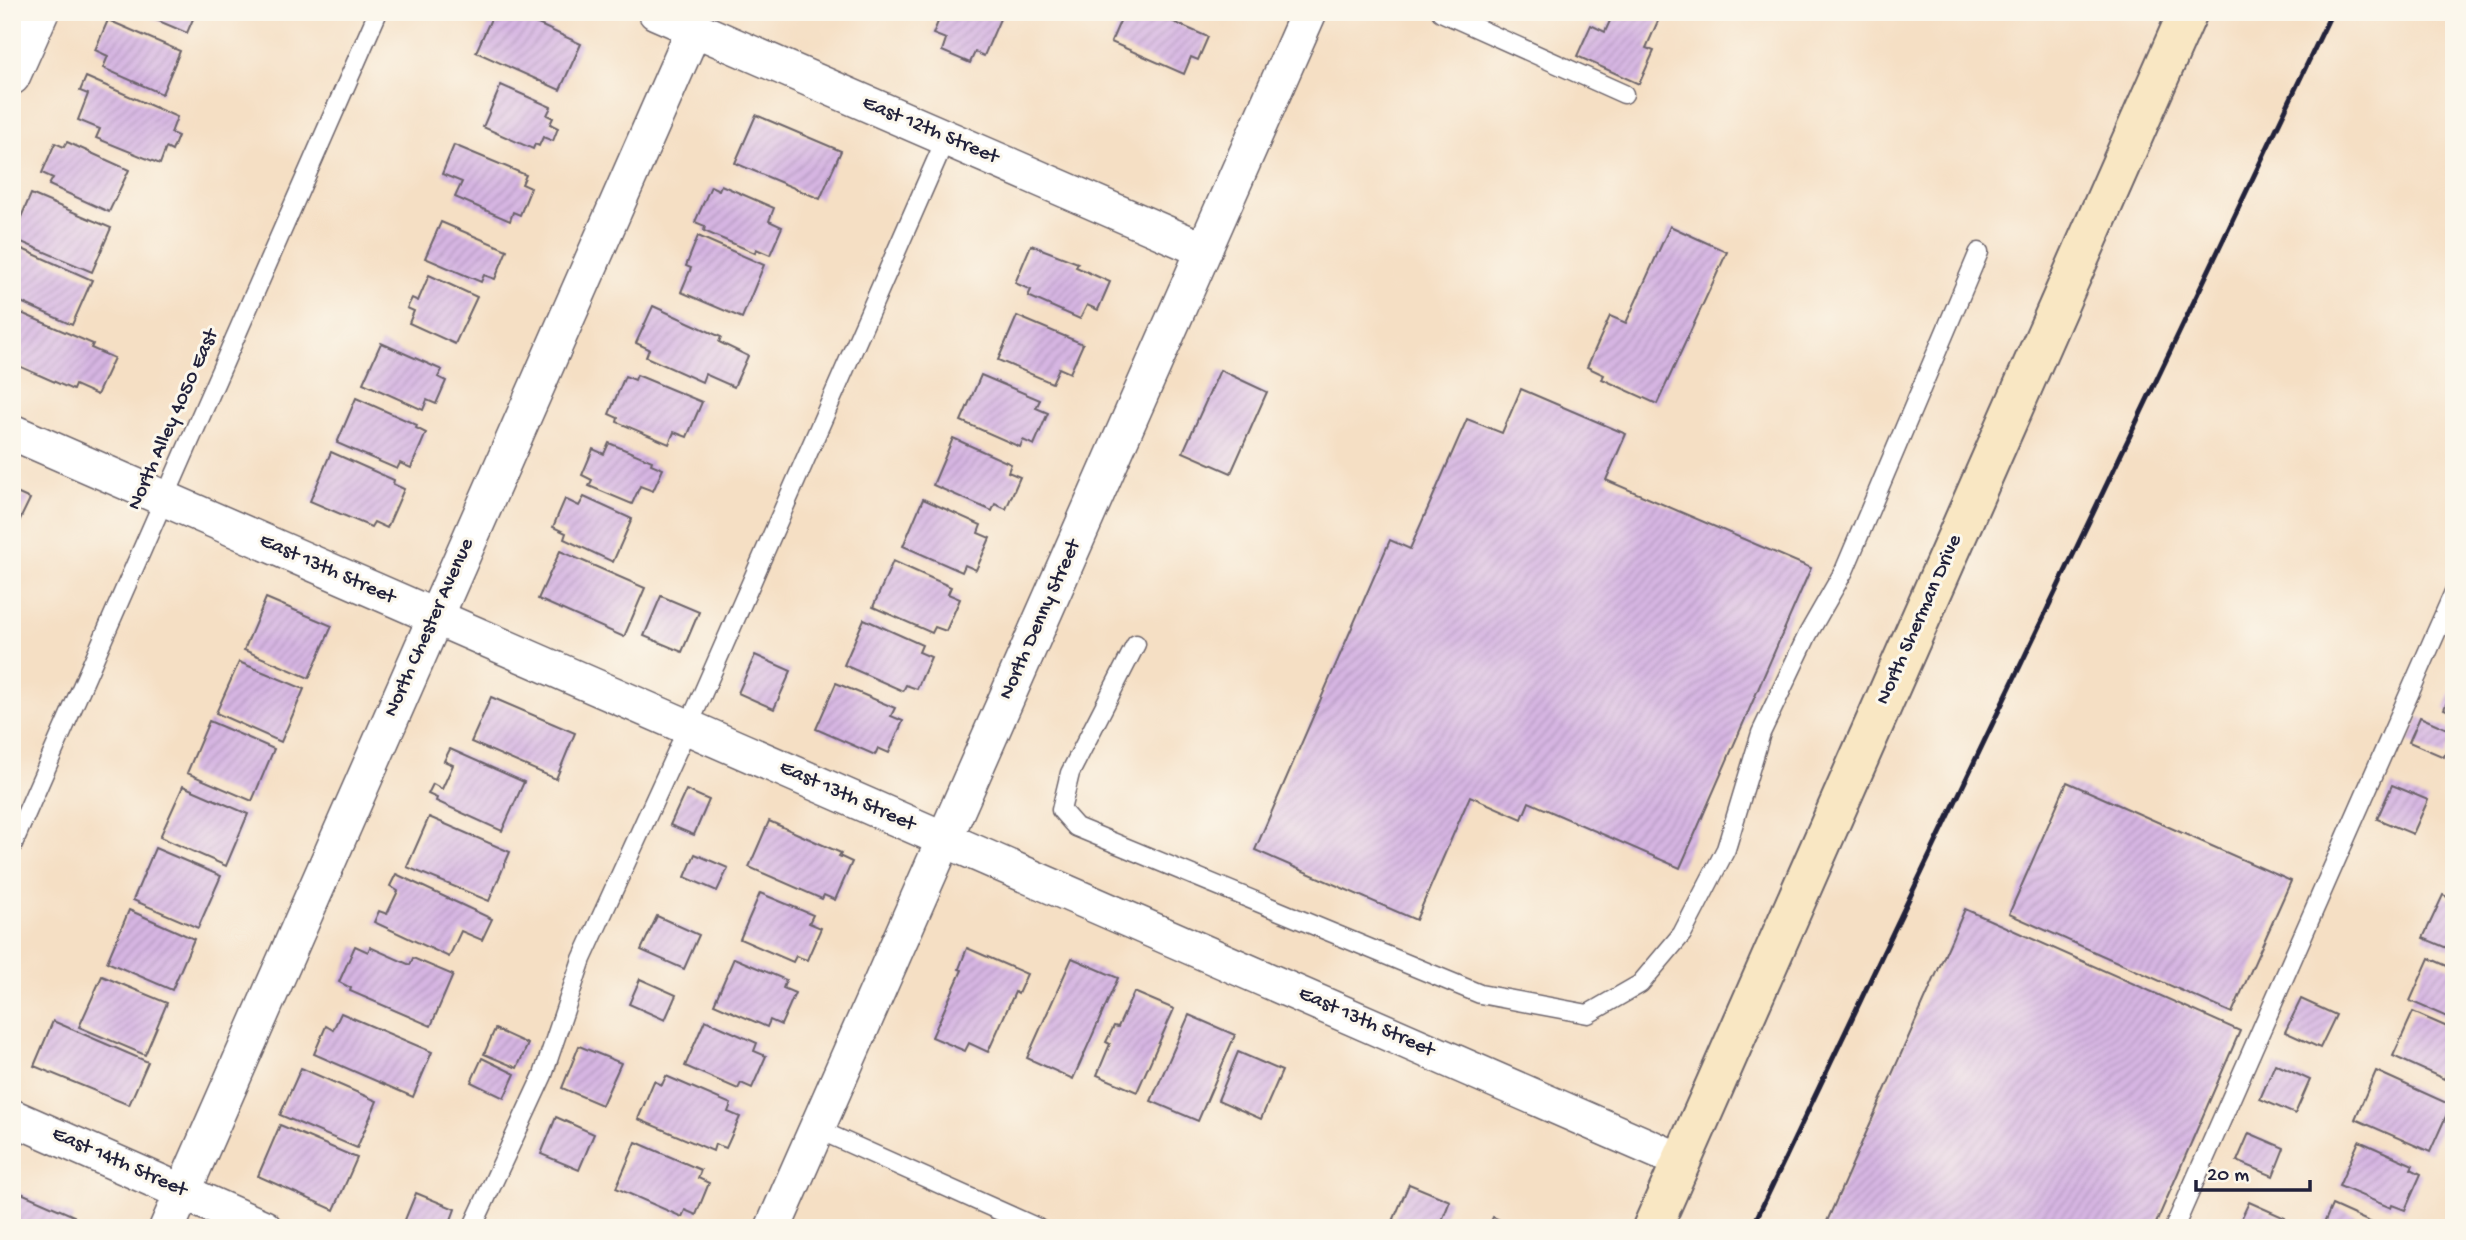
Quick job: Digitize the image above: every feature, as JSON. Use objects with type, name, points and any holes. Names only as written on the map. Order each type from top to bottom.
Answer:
[{"type":"main road","name":"North Sherman Drive","points":[[1652,1228],[2188,12]]},
{"type":"street","points":[[12,77],[41,12]]},
{"type":"street","name":"East 12th Street","points":[[656,12],[1204,250]]},
{"type":"street","name":"North Denny Street","points":[[773,1228],[1309,12]]},
{"type":"street","name":"North Chester Avenue","points":[[167,1228],[694,29]]},
{"type":"street","name":"East 13th Street","points":[[12,432],[1681,1161]]},
{"type":"street","name":"East 14th Street","points":[[12,1117],[264,1228]]},
{"type":"lane","name":"North Alley 4050 East","points":[[12,846],[378,12]]},
{"type":"lane","points":[[1441,12],[1625,94]]},
{"type":"lane","points":[[472,1228],[543,1075],[582,959],[688,727],[946,138]]},
{"type":"lane","points":[[1136,644],[1070,772],[1061,810],[1076,827],[1480,994],[1588,1014],[1640,984],[1682,934],[1726,849],[1761,733],[1808,634],[1844,571],[1979,252]]},
{"type":"lane","points":[[2174,1228],[2454,592]]},
{"type":"lane","points":[[817,1129],[1038,1228]]},
{"type":"building","points":[[149,12],[196,12],[187,33],[147,16]]},
{"type":"building","points":[[494,12],[512,12],[581,44],[560,90],[476,52]]},
{"type":"building","points":[[942,12],[1003,12],[984,56],[975,52],[970,63],[942,51],[946,39],[933,34]]},
{"type":"building","points":[[1124,12],[1151,12],[1208,37],[1198,60],[1191,57],[1184,74],[1111,42]]},
{"type":"building","points":[[1614,12],[1662,12],[1646,48],[1654,51],[1639,84],[1577,56],[1591,25],[1605,32]]},
{"type":"building","points":[[108,20],[180,51],[162,94],[103,68],[108,56],[95,50]]},
{"type":"building","points":[[86,77],[177,117],[171,133],[178,136],[172,151],[166,148],[160,164],[96,138],[100,129],[78,120],[88,94],[80,91]]},
{"type":"building","points":[[501,85],[551,107],[547,115],[553,118],[550,124],[558,128],[553,141],[543,137],[539,146],[535,144],[533,149],[483,127]]},
{"type":"building","points":[[756,115],[841,151],[820,199],[735,163]]},
{"type":"building","points":[[67,142],[129,170],[109,212],[49,185],[53,178],[42,173],[55,143],[64,147]]},
{"type":"building","points":[[454,145],[526,175],[522,184],[531,188],[520,215],[513,212],[510,221],[455,197],[462,182],[442,174]]},
{"type":"building","points":[[721,185],[774,208],[769,221],[782,227],[770,255],[756,249],[755,253],[704,231],[705,226],[695,222],[711,186],[719,190]]},
{"type":"building","points":[[31,194],[111,228],[92,272],[12,238]]},
{"type":"building","points":[[441,222],[507,250],[495,279],[484,275],[481,282],[425,258]]},
{"type":"building","points":[[1670,226],[1727,252],[1657,404],[1602,379],[1604,375],[1587,367],[1610,316],[1626,323]]},
{"type":"building","points":[[698,236],[764,265],[742,318],[681,292],[691,268],[686,266]]},
{"type":"building","points":[[1031,245],[1078,263],[1076,267],[1110,282],[1098,310],[1087,305],[1080,319],[1028,296],[1031,290],[1015,283]]},
{"type":"building","points":[[20,248],[92,280],[72,325],[12,298],[12,250],[18,252]]},
{"type":"building","points":[[429,275],[477,297],[455,344],[409,323],[414,311],[407,308],[412,298],[418,301]]},
{"type":"building","points":[[653,306],[721,337],[719,342],[748,356],[734,387],[705,374],[702,382],[646,357],[649,349],[636,343]]},
{"type":"building","points":[[12,309],[93,344],[91,348],[114,358],[97,395],[75,385],[73,390],[12,363]]},
{"type":"building","points":[[1017,316],[1083,344],[1070,373],[1059,368],[1052,383],[998,360]]},
{"type":"building","points":[[381,343],[442,370],[438,377],[446,381],[436,404],[427,400],[423,410],[363,383]]},
{"type":"building","points":[[1220,370],[1267,392],[1231,473],[1183,452]]},
{"type":"building","points":[[637,375],[702,402],[687,437],[674,432],[669,444],[617,422],[618,418],[609,414],[625,376],[635,380]]},
{"type":"building","points":[[981,375],[1040,400],[1036,408],[1048,413],[1034,445],[1023,440],[1020,447],[961,421]]},
{"type":"building","points":[[1521,389],[1626,434],[1606,480],[1811,568],[1680,868],[1529,802],[1522,819],[1470,796],[1416,920],[1255,850],[1390,540],[1410,549],[1467,419],[1502,433]]},
{"type":"building","points":[[356,398],[417,425],[416,428],[426,433],[411,468],[400,463],[397,469],[337,443]]},
{"type":"building","points":[[953,438],[1011,464],[1008,472],[1020,477],[1006,509],[995,504],[992,511],[933,485]]},
{"type":"building","points":[[609,443],[652,461],[651,464],[663,469],[653,491],[640,486],[632,504],[589,486],[592,480],[582,475],[593,449],[604,454]]},
{"type":"building","points":[[331,452],[394,480],[393,484],[404,489],[387,528],[374,522],[371,527],[310,501]]},
{"type":"building","points":[[12,491],[30,499],[12,536]]},
{"type":"building","points":[[584,497],[632,519],[613,562],[564,539],[566,533],[553,527],[565,499],[579,506]]},
{"type":"building","points":[[923,499],[981,525],[978,533],[990,538],[976,570],[965,565],[962,572],[903,546]]},
{"type":"building","points":[[560,551],[645,588],[624,637],[538,599]]},
{"type":"building","points":[[893,561],[951,587],[948,594],[960,599],[946,631],[935,627],[932,633],[873,607]]},
{"type":"building","points":[[661,596],[699,612],[682,652],[644,636]]},
{"type":"building","points":[[266,598],[332,626],[309,678],[244,650]]},
{"type":"building","points":[[864,619],[922,645],[919,652],[931,657],[917,689],[906,685],[903,691],[844,665]]},
{"type":"building","points":[[755,655],[791,671],[774,709],[738,693]]},
{"type":"building","points":[[239,662],[304,689],[281,742],[216,713]]},
{"type":"building","points":[[836,683],[895,708],[891,716],[903,721],[889,753],[878,748],[875,755],[816,729]]},
{"type":"building","points":[[2454,686],[2454,713],[2444,709]]},
{"type":"building","points":[[491,697],[575,733],[556,779],[471,742]]},
{"type":"building","points":[[2420,717],[2454,732],[2444,757],[2409,742]]},
{"type":"building","points":[[209,721],[274,749],[252,801],[187,773]]},
{"type":"building","points":[[450,749],[524,782],[502,831],[436,801],[437,798],[428,794],[433,784],[442,789],[453,765],[444,761]]},
{"type":"building","points":[[2067,782],[2291,881],[2232,1013],[2009,914]]},
{"type":"building","points":[[2392,785],[2428,800],[2413,834],[2377,819]]},
{"type":"building","points":[[183,786],[248,814],[226,866],[160,837]]},
{"type":"building","points":[[686,790],[709,800],[694,835],[670,825]]},
{"type":"building","points":[[429,817],[510,852],[489,901],[407,867]]},
{"type":"building","points":[[769,821],[841,853],[839,856],[852,862],[835,900],[824,895],[822,899],[749,867]]},
{"type":"building","points":[[155,848],[221,876],[198,928],[133,900]]},
{"type":"building","points":[[695,854],[728,868],[717,891],[685,877]]},
{"type":"building","points":[[396,874],[492,919],[482,940],[461,931],[449,957],[374,922],[379,911],[387,914],[398,891],[390,886]]},
{"type":"building","points":[[760,893],[813,915],[809,923],[821,928],[807,960],[796,956],[793,962],[740,939]]},
{"type":"building","points":[[2443,895],[2454,900],[2454,951],[2423,938]]},
{"type":"building","points":[[1965,909],[2240,1031],[2154,1228],[1824,1228]]},
{"type":"building","points":[[129,910],[194,939],[172,990],[107,962]]},
{"type":"building","points":[[657,916],[699,935],[684,969],[641,950]]},
{"type":"building","points":[[355,946],[368,952],[370,947],[410,965],[413,958],[453,975],[431,1026],[350,991],[351,988],[339,982]]},
{"type":"building","points":[[967,948],[1027,974],[1018,994],[1015,992],[988,1052],[969,1043],[965,1051],[932,1037],[962,970],[959,969]]},
{"type":"building","points":[[734,958],[786,980],[783,988],[795,993],[781,1025],[770,1020],[767,1027],[714,1004]]},
{"type":"building","points":[[1072,958],[1118,978],[1073,1079],[1027,1058]]},
{"type":"building","points":[[2429,958],[2454,969],[2454,1020],[2410,1001]]},
{"type":"building","points":[[102,976],[167,1003],[145,1055],[79,1027]]},
{"type":"building","points":[[640,979],[676,995],[665,1020],[629,1004]]},
{"type":"building","points":[[1134,992],[1174,1009],[1137,1092],[1097,1075],[1110,1044],[1106,1042],[1114,1026],[1118,1027]]},
{"type":"building","points":[[2301,999],[2336,1015],[2320,1048],[2285,1032]]},
{"type":"building","points":[[2413,1012],[2454,1030],[2454,1079],[2446,1075],[2444,1079],[2393,1056]]},
{"type":"building","points":[[341,1013],[432,1052],[413,1097],[314,1054],[326,1026],[333,1030]]},
{"type":"building","points":[[1189,1015],[1235,1035],[1198,1121],[1151,1101]]},
{"type":"building","points":[[705,1020],[757,1043],[754,1051],[766,1056],[752,1088],[741,1083],[738,1089],[685,1066]]},
{"type":"building","points":[[53,1021],[148,1062],[129,1105],[34,1066]]},
{"type":"building","points":[[495,1029],[528,1044],[517,1068],[484,1054]]},
{"type":"building","points":[[579,1046],[621,1063],[602,1105],[562,1088]]},
{"type":"building","points":[[1238,1052],[1282,1071],[1261,1119],[1218,1100]]},
{"type":"building","points":[[482,1058],[515,1074],[504,1098],[471,1082]]},
{"type":"building","points":[[2275,1064],[2310,1080],[2295,1114],[2260,1099]]},
{"type":"building","points":[[301,1068],[377,1101],[357,1148],[280,1115]]},
{"type":"building","points":[[2376,1071],[2451,1105],[2430,1152],[2355,1119]]},
{"type":"building","points":[[666,1076],[731,1104],[728,1112],[740,1117],[726,1148],[715,1144],[713,1151],[638,1119],[654,1081],[662,1085]]},
{"type":"building","points":[[556,1117],[594,1134],[579,1170],[541,1154]]},
{"type":"building","points":[[280,1125],[357,1158],[334,1210],[258,1176]]},
{"type":"building","points":[[2249,1133],[2284,1148],[2273,1176],[2237,1161]]},
{"type":"building","points":[[2359,1141],[2413,1165],[2411,1169],[2421,1174],[2405,1210],[2392,1205],[2391,1208],[2339,1186]]},
{"type":"building","points":[[636,1142],[701,1170],[698,1178],[709,1183],[696,1215],[685,1210],[682,1217],[616,1188]]},
{"type":"building","points":[[1409,1184],[1450,1201],[1439,1228],[1390,1228]]},
{"type":"building","points":[[12,1189],[74,1216],[69,1228],[12,1228]]},
{"type":"building","points":[[416,1193],[455,1209],[448,1228],[402,1227]]},
{"type":"building","points":[[2249,1202],[2285,1218],[2281,1228],[2237,1228]]},
{"type":"building","points":[[2332,1205],[2383,1228],[2322,1228]]},
{"type":"building","points":[[1493,1217],[1518,1228],[1488,1228]]},
{"type":"railway","points":[[1752,1228],[2332,12]]}]
